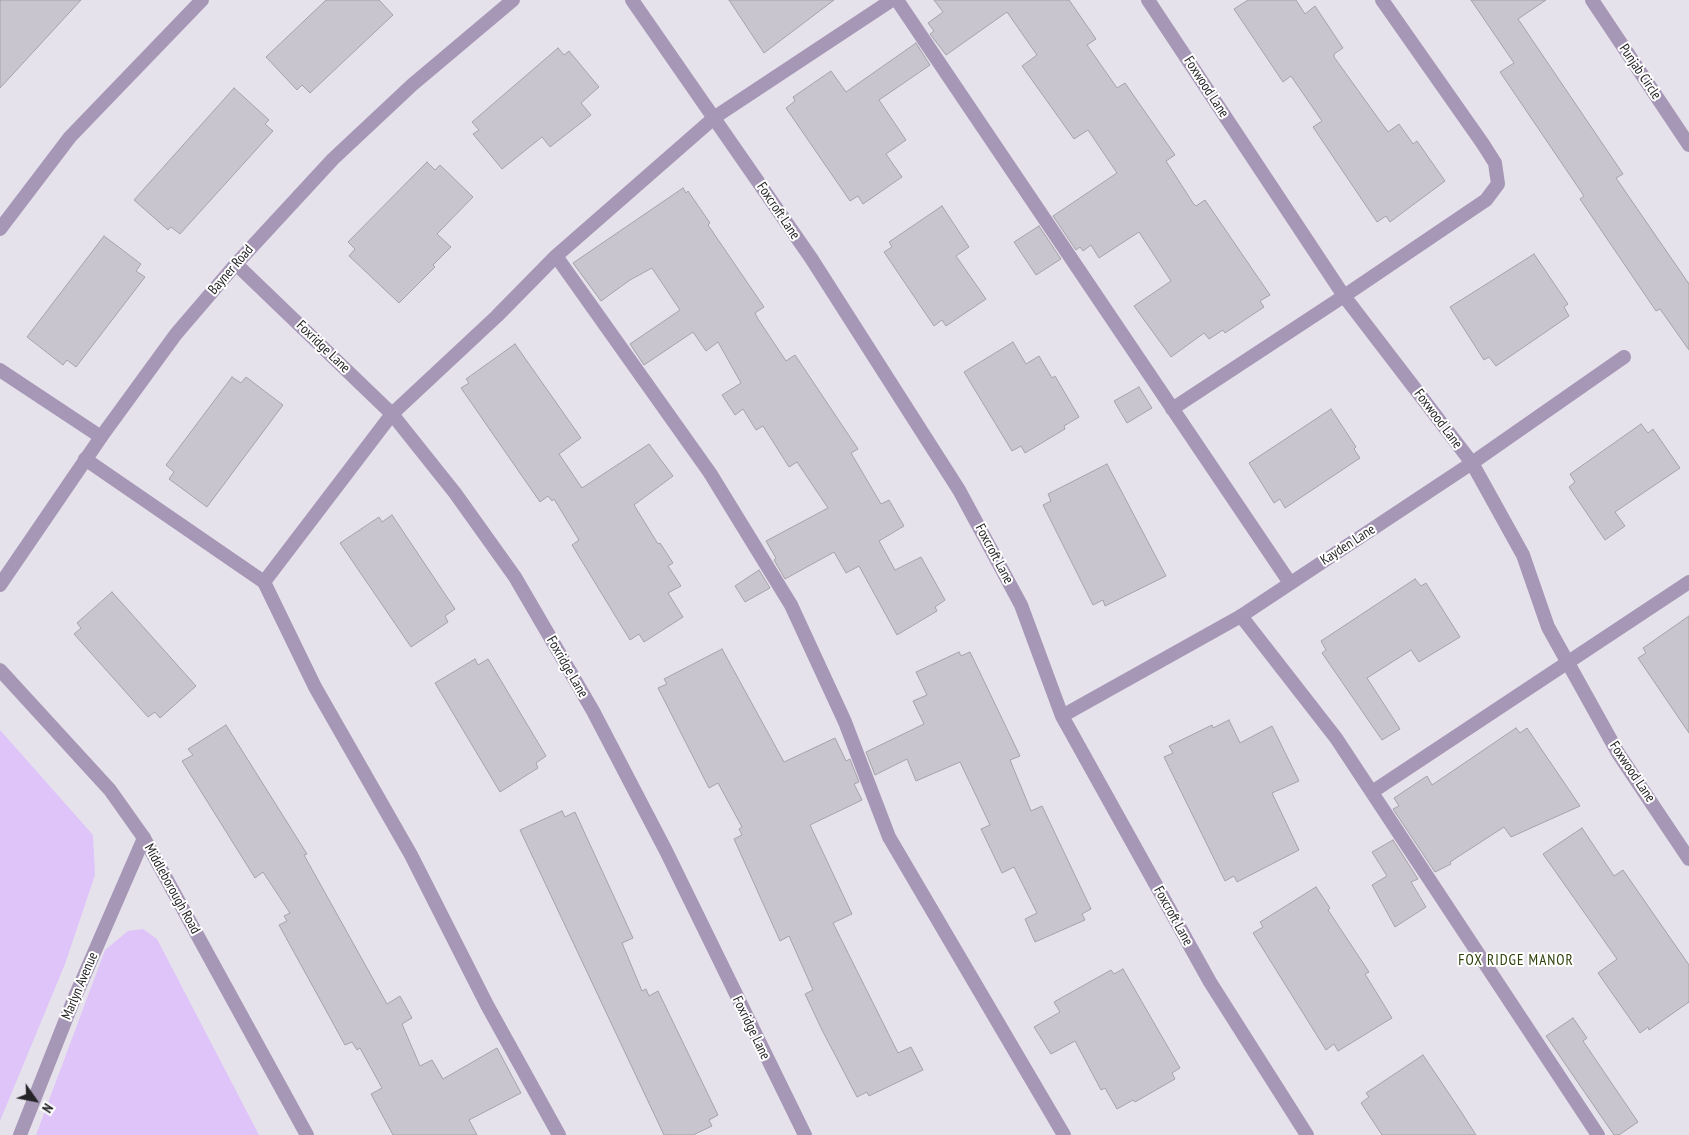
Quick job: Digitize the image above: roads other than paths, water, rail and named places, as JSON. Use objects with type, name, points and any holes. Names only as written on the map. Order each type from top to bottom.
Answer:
[{"type":"street","points":[[0,229],[70,137],[202,0]]},
{"type":"street","name":"Bayner Road","points":[[0,585],[84,460],[176,334],[236,264],[332,159],[412,85],[513,0]]},
{"type":"street","name":"Foxcroft Lane","points":[[632,0],[811,258],[959,490],[1021,604],[1062,716],[1210,982],[1307,1135]]},
{"type":"street","points":[[264,582],[392,414],[497,316],[556,256],[714,117],[892,0]]},
{"type":"street","points":[[897,0],[1290,583]]},
{"type":"street","name":"Foxwood Lane","points":[[1148,0],[1344,296],[1472,463],[1523,555],[1548,627],[1568,664],[1618,754],[1686,850]]},
{"type":"street","points":[[1172,409],[1486,200],[1498,184],[1495,163],[1382,0]]},
{"type":"street","name":"Punjab Circle","points":[[1592,0],[1689,145]]},
{"type":"street","points":[[556,256],[710,473],[791,605],[846,722],[889,837],[1064,1135]]},
{"type":"street","name":"Foxridge Lane","points":[[236,264],[392,414],[455,493],[515,577],[593,711],[666,851],[805,1135]]},
{"type":"street","name":"Kayden Lane","points":[[1062,716],[1241,616],[1472,463],[1624,357]]},
{"type":"street","points":[[0,370],[101,437]]},
{"type":"street","points":[[84,460],[264,582],[315,687],[411,855],[488,1005],[559,1135]]},
{"type":"street","points":[[1372,792],[1568,664],[1689,582]]},
{"type":"street","points":[[1241,616],[1336,738],[1598,1135]]},
{"type":"street","name":"Middleborough Road","points":[[0,670],[110,790],[144,838],[307,1135]]},
{"type":"street","name":"Marlyn Avenue","points":[[20,1135],[74,999],[144,838]]},
{"type":"district","name":"FOX RIDGE MANOR","points":[[1516,961]]}]
